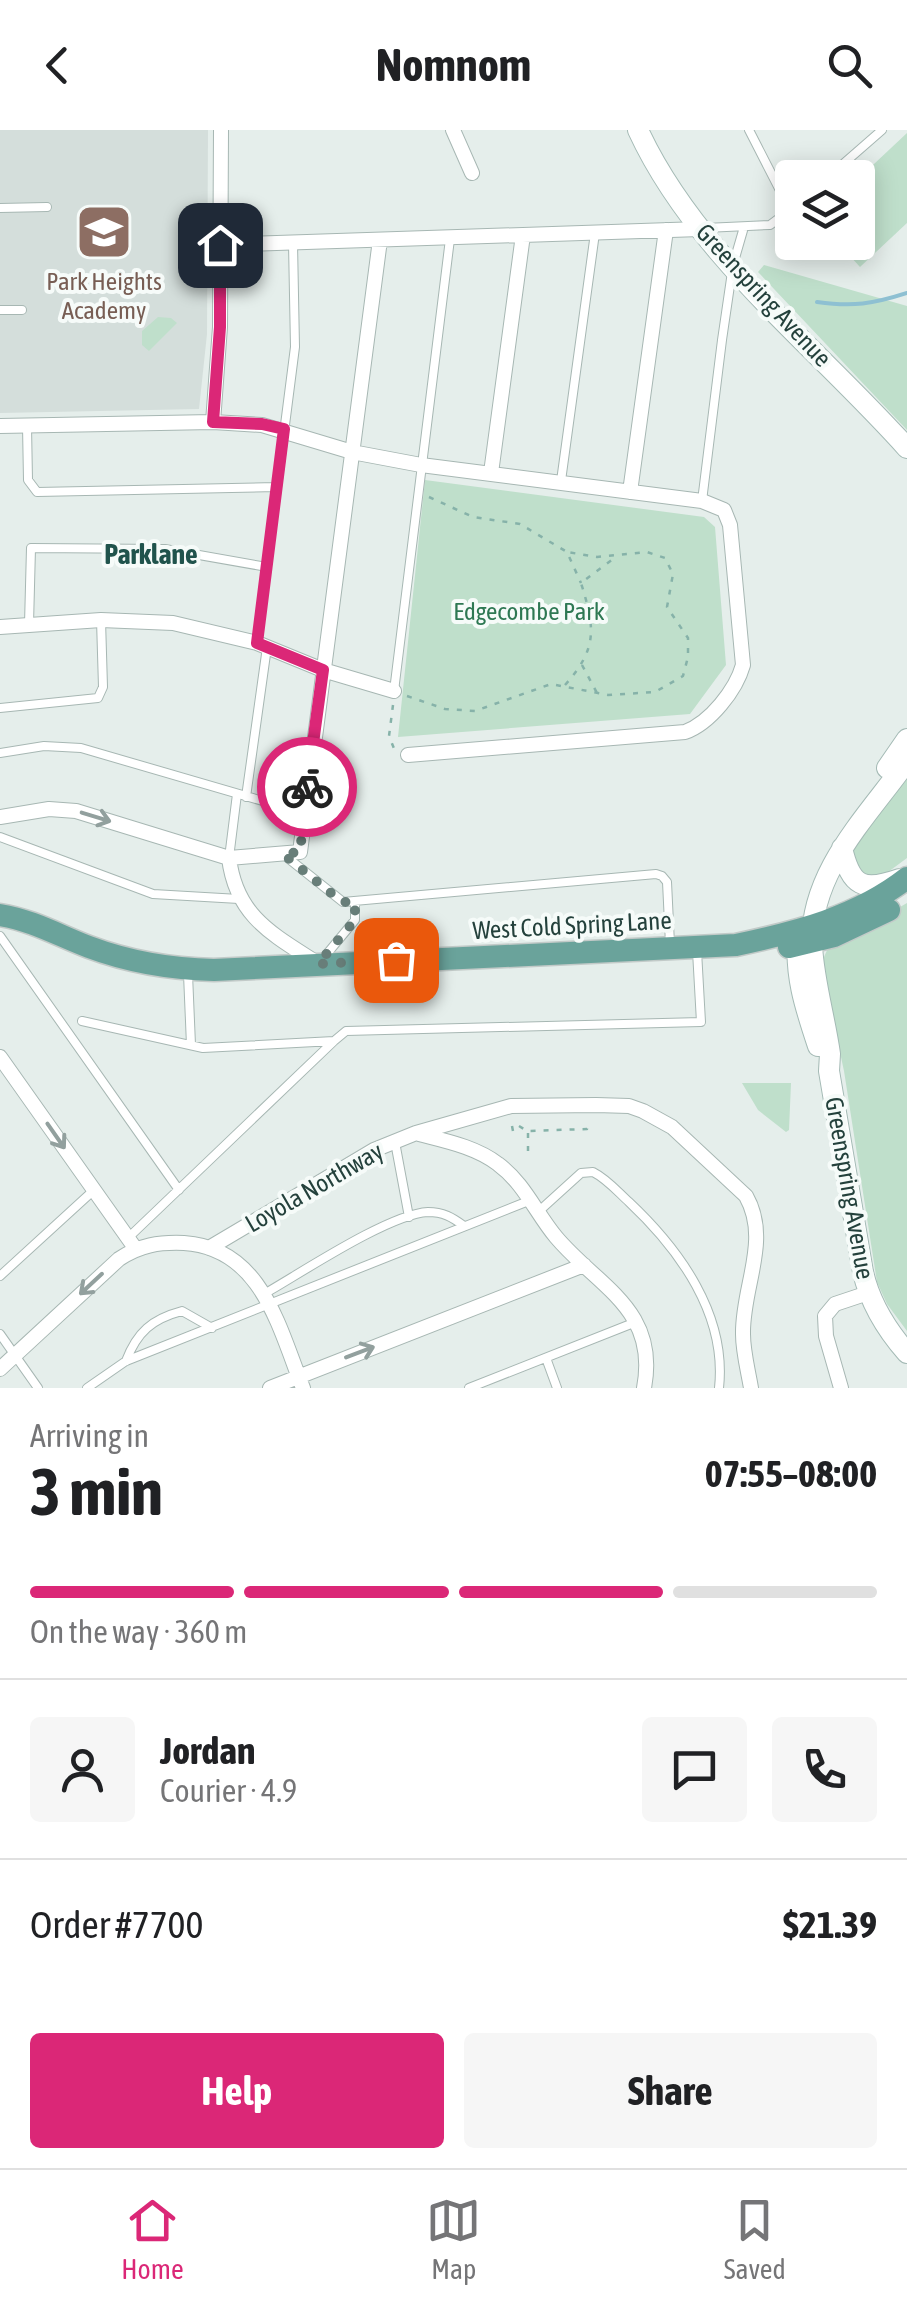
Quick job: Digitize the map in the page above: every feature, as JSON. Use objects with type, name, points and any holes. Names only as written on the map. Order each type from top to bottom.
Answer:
[{"type":"main road","name":"Greenspring Avenue","points":[[638,130],[662,174],[700,229],[907,448]]},
{"type":"main road","name":"Greenspring Avenue","points":[[907,739],[830,846],[808,897],[805,936],[830,1054],[829,1071],[868,1293],[907,1353]]},
{"type":"main road","name":"Greenspring Avenue","points":[[805,936],[842,848],[907,761]]},
{"type":"main road","points":[[842,848],[852,878],[866,886],[907,877]]},
{"type":"main road","name":"West Cold Spring Lane","points":[[805,936],[869,903],[907,877]]},
{"type":"main road","name":"West Cold Spring Lane","points":[[0,915],[30,922],[114,956],[188,969],[736,945],[857,927],[907,898]]},
{"type":"street","points":[[213,422],[220,327],[221,130]]},
{"type":"street","points":[[453,130],[472,173]]},
{"type":"street","points":[[220,245],[700,229]]},
{"type":"street","points":[[630,492],[666,230]]},
{"type":"street","points":[[491,473],[522,235]]},
{"type":"street","points":[[0,817],[49,809],[76,811],[229,858],[300,852],[380,240]]},
{"type":"street","points":[[0,426],[262,424],[352,452],[421,465],[702,501],[719,506],[728,516],[742,671],[701,726],[685,732],[408,754]]},
{"type":"street","points":[[0,627],[101,620],[173,623],[262,645],[323,670],[394,691]]},
{"type":"street","points":[[229,858],[239,899],[273,935],[318,964]]},
{"type":"street","points":[[0,1057],[132,1243]]},
{"type":"street","name":"Loyola Northway","points":[[210,1248],[352,1161],[416,1134],[487,1111],[530,1105],[629,1106],[672,1127],[746,1196],[758,1222],[743,1334],[751,1388]]},
{"type":"street","points":[[416,1134],[484,1155],[509,1174],[565,1248],[616,1293],[636,1322],[645,1348],[644,1388]]},
{"type":"street","points":[[0,1369],[132,1243],[172,1243],[210,1248],[241,1264],[258,1282],[300,1382]]},
{"type":"street","points":[[270,1388],[300,1382],[584,1265]]},
{"type":"street","points":[[841,1388],[826,1336],[825,1316],[835,1304],[868,1293]]},
{"type":"lane","points":[[749,130],[775,178]]},
{"type":"lane","points":[[848,160],[882,130]]},
{"type":"lane","points":[[0,208],[48,208]]},
{"type":"lane","points":[[700,229],[770,226],[775,222]]},
{"type":"lane","points":[[702,501],[733,265],[744,228]]},
{"type":"lane","points":[[561,482],[595,232]]},
{"type":"lane","points":[[394,691],[450,237]]},
{"type":"lane","points":[[229,858],[242,795],[262,645],[267,566],[295,347],[293,243]]},
{"type":"lane","points":[[0,310],[22,310]]},
{"type":"lane","points":[[28,426],[28,480],[37,492],[276,487]]},
{"type":"lane","points":[[29,624],[31,548],[165,549],[267,566]]},
{"type":"lane","points":[[0,708],[98,698],[103,687],[101,620]]},
{"type":"lane","points":[[0,753],[44,746],[81,748],[304,813]]},
{"type":"lane","points":[[0,837],[154,894],[239,899]]},
{"type":"lane","points":[[283,854],[342,902],[656,874],[667,882],[670,948]]},
{"type":"lane","points":[[318,964],[355,920],[355,902]]},
{"type":"lane","points":[[0,936],[179,1190]]},
{"type":"lane","points":[[132,1243],[179,1190],[346,1031],[701,1022],[697,947]]},
{"type":"lane","points":[[188,969],[192,1045]]},
{"type":"lane","points":[[82,1021],[203,1048],[334,1041]]},
{"type":"lane","points":[[394,1142],[409,1216]]},
{"type":"lane","points":[[267,1300],[464,1226],[534,1206],[576,1177],[594,1172],[650,1222],[682,1259],[717,1340],[719,1388]]},
{"type":"lane","points":[[0,1276],[94,1190]]},
{"type":"lane","points":[[86,1388],[126,1361],[212,1328],[267,1300],[362,1238],[409,1216],[443,1213],[464,1226]]},
{"type":"lane","points":[[126,1361],[133,1343],[152,1321],[166,1315],[182,1311],[212,1328]]},
{"type":"lane","points":[[469,1388],[636,1322]]},
{"type":"lane","points":[[0,1334],[38,1388]]},
{"type":"lane","points":[[546,1358],[557,1388]]},
{"type":"path","points":[[408,754],[394,750],[389,736],[394,691],[445,709],[475,711],[540,686],[623,695],[665,688],[683,676],[688,656],[688,638],[667,607],[673,574],[665,558],[647,552],[616,557],[567,552],[520,524],[474,516],[440,499],[418,496]]},
{"type":"path","points":[[564,686],[582,664],[592,632],[582,582],[567,552]]},
{"type":"path","points":[[582,582],[616,557]]},
{"type":"path","points":[[582,664],[597,693]]},
{"type":"path","points":[[519,1126],[528,1132],[587,1130],[586,1124]]},
{"type":"path","points":[[528,1132],[531,1151]]},
{"type":"shaded area","name":"Park Heights Academy","points":[[0,130],[208,130],[207,334],[199,409],[0,413]]},
{"type":"green space","points":[[907,133],[907,223],[875,253],[875,163]]},
{"type":"green space","points":[[764,265],[907,306],[907,430],[758,272]]},
{"type":"green space","points":[[158,317],[177,323],[149,351],[142,345],[142,331]]},
{"type":"green space","name":"Edgecombe Park","points":[[425,480],[704,517],[715,527],[726,665],[690,714],[398,737]]},
{"type":"green space","points":[[907,773],[907,858],[880,878],[859,875],[851,851]]},
{"type":"green space","points":[[907,903],[907,1331],[877,1282],[844,1071],[823,973],[828,948]]},
{"type":"green space","points":[[742,1083],[791,1083],[789,1130],[786,1132],[758,1110]]},
{"type":"waterway","points":[[817,302],[863,304],[907,293]]},
{"type":"way so far","points":[[307,787],[300,852],[283,854],[342,902],[355,902],[355,920],[318,964],[396,960]]},
{"type":"place","name":"Park Heights Academy","points":[[104,232]]},
{"type":"district","name":"Parklane","points":[[151,554]]},
{"type":"route","points":[[220,245],[220,327],[213,422],[284,429],[257,643],[323,670],[307,787]]}]
